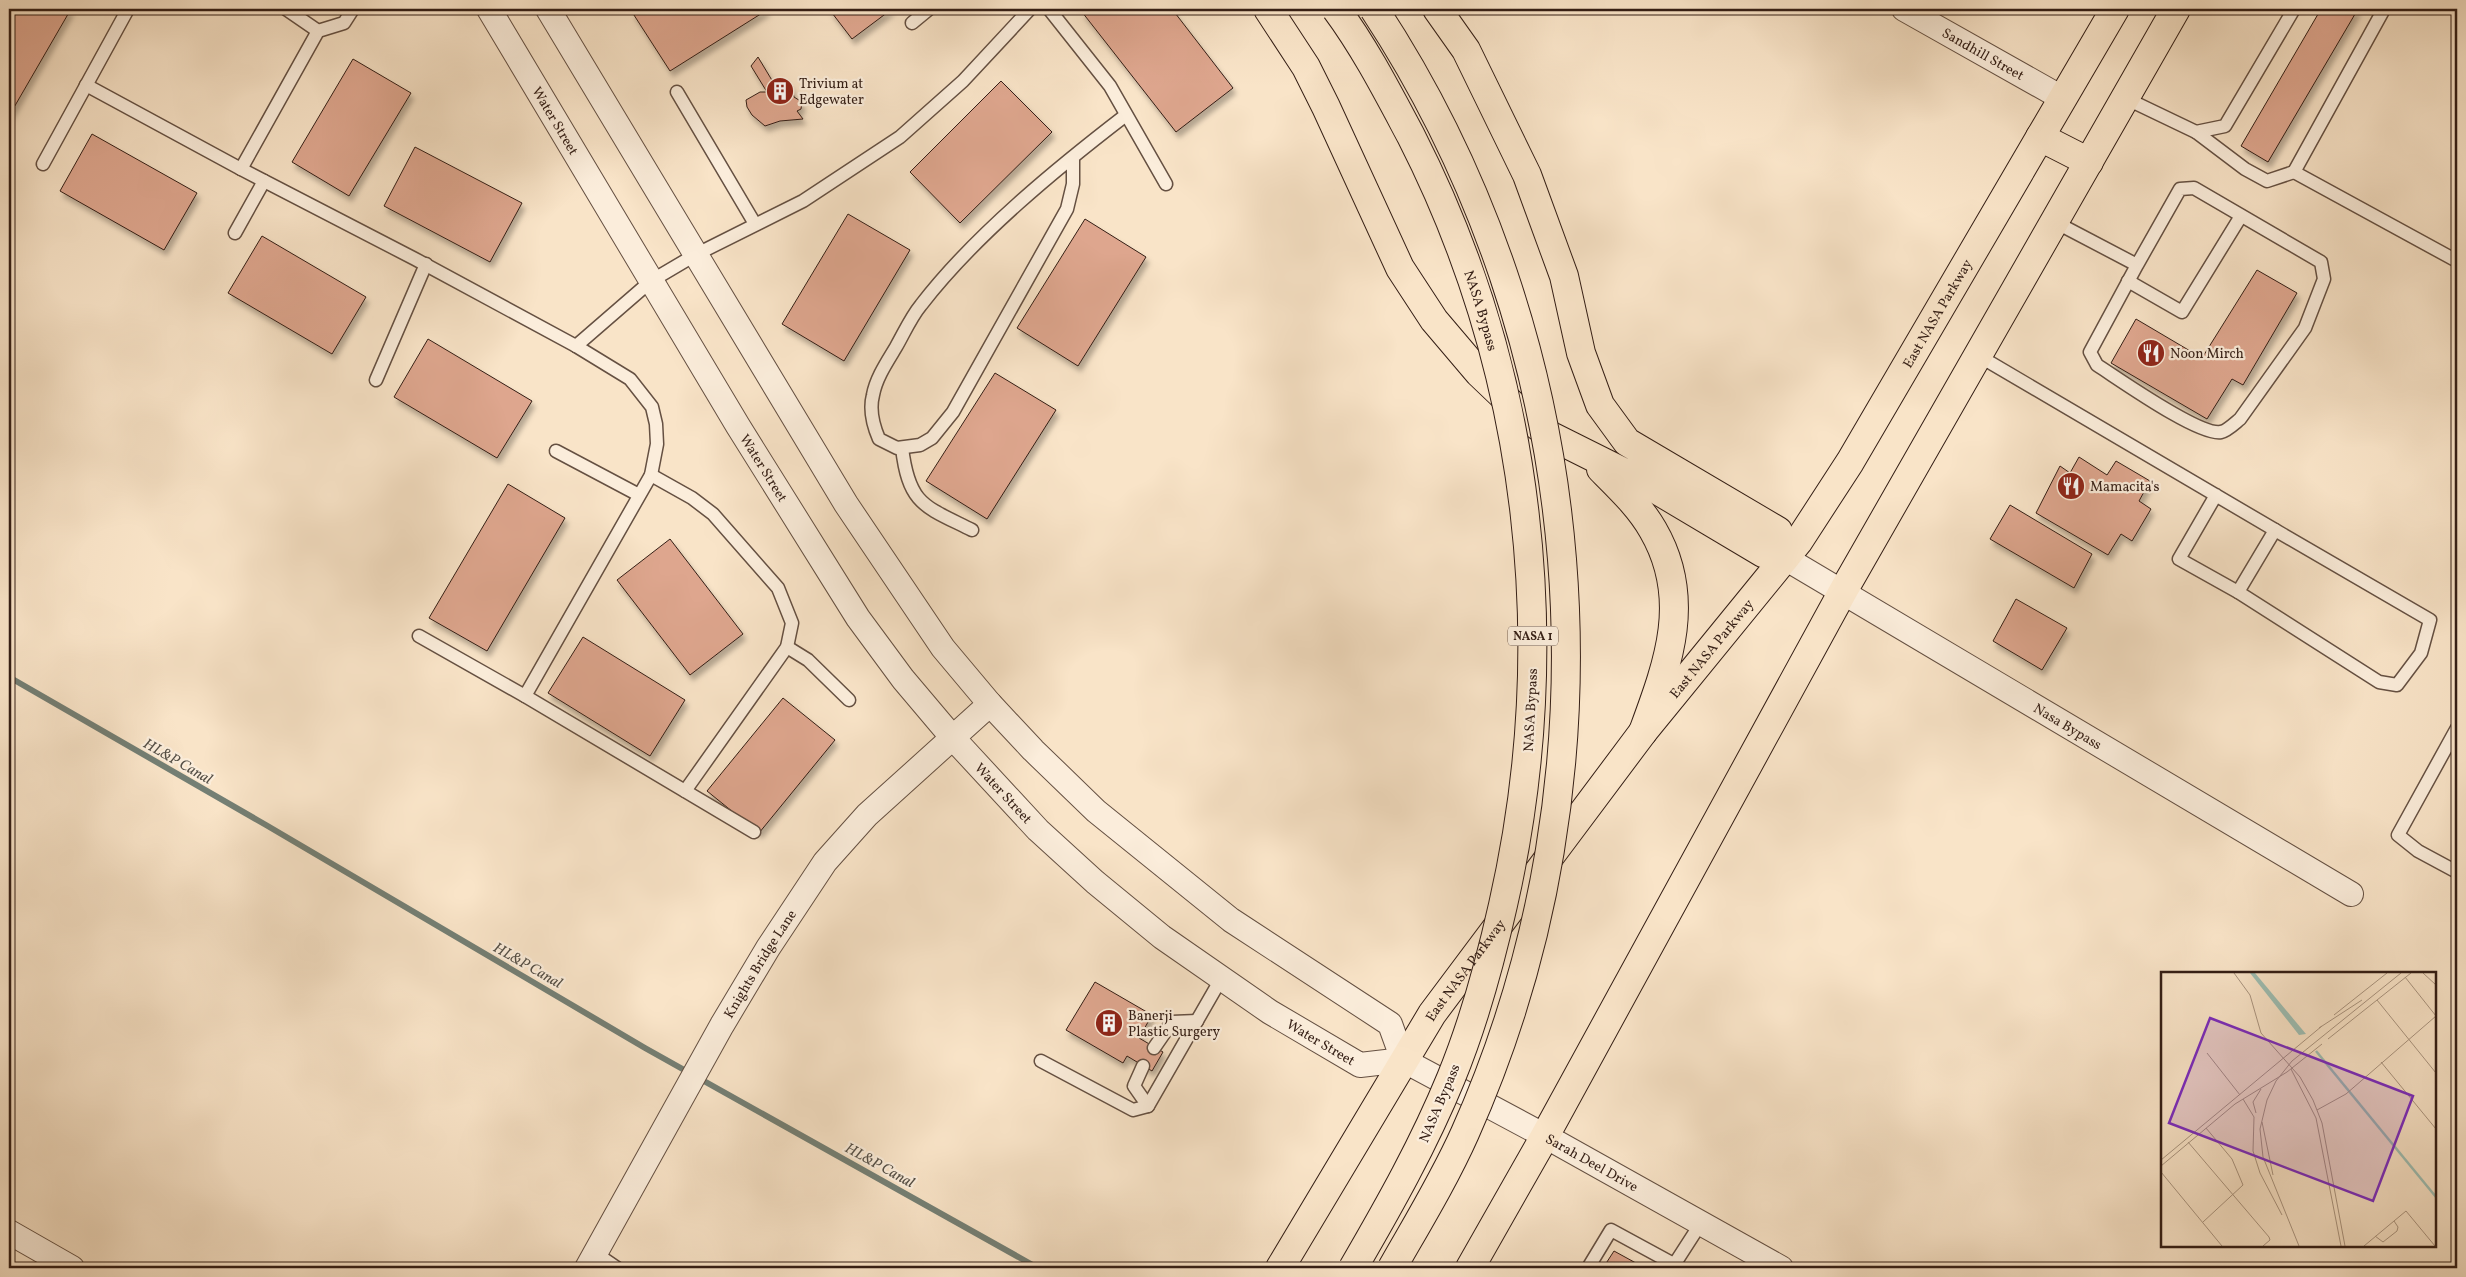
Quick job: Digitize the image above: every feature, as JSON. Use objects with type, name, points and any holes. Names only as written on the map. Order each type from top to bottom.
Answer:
[{"type":"main road","points":[[1268,9],[1306,68],[1326,107],[1400,268],[1434,320],[1479,374],[1522,414],[1551,436],[1646,484],[1763,553],[1785,558],[1778,531],[1627,442],[1600,405],[1581,353],[1564,276],[1527,175],[1466,50],[1437,9]]},
{"type":"main road","name":"NASA Bypass","points":[[1336,9],[1382,83],[1434,182],[1460,245],[1480,302],[1507,402],[1516,445],[1527,531],[1533,638],[1533,683],[1523,797],[1509,879],[1492,954],[1452,1077],[1400,1186],[1353,1268]]},
{"type":"main road","name":"NASA 1","points":[[1374,9],[1404,56],[1465,172],[1494,241],[1511,292],[1538,395],[1554,487],[1562,554],[1566,635],[1565,723],[1558,796],[1538,908],[1522,970],[1501,1039],[1465,1132],[1434,1195],[1392,1268]]},
{"type":"main road","name":"East NASA Parkway","points":[[1280,1268],[1432,1014],[1642,732],[1785,558],[1850,462],[2114,9]]},
{"type":"main road","points":[[1470,1268],[1545,1136],[1842,593],[2176,9]]},
{"type":"main road","points":[[2040,137],[2089,162]]},
{"type":"main road","points":[[1588,455],[1642,513],[1653,529],[1670,566],[1675,607],[1670,652],[1665,674],[1642,732]]},
{"type":"street","name":"Water Street","points":[[489,9],[738,426],[858,618],[903,678],[952,737],[1038,830],[1095,882],[1162,938],[1270,1012],[1360,1065],[1403,1060]]},
{"type":"street","points":[[548,9],[868,540],[943,648],[990,704],[1065,782],[1173,874],[1231,920],[1390,1024],[1403,1060]]},
{"type":"street","name":"Sandhill Street","points":[[1904,9],[2062,98]]},
{"type":"street","name":"Nasa Bypass","points":[[1785,558],[2352,894]]},
{"type":"street","name":"Knights Bridge Lane","points":[[591,1261],[722,1025],[768,948],[825,862],[867,815],[990,704]]},
{"type":"street","name":"Sarah Deel Drive","points":[[1403,1060],[1545,1136],[1781,1268]]},
{"type":"street","points":[[9,1232],[72,1268]]},
{"type":"lane","points":[[43,164],[128,9]]},
{"type":"lane","points":[[286,9],[318,31]]},
{"type":"lane","points":[[240,169],[318,31],[344,23],[353,9]]},
{"type":"lane","points":[[912,23],[929,9]]},
{"type":"lane","points":[[576,346],[652,281],[695,255],[803,201],[900,137],[963,81],[1030,9]]},
{"type":"lane","points":[[1049,9],[1110,86],[1166,184]]},
{"type":"lane","points":[[2196,132],[2225,126],[2294,9]]},
{"type":"lane","points":[[2125,98],[2196,132],[2245,169],[2267,181],[2294,172],[2384,9]]},
{"type":"lane","points":[[86,85],[240,169],[426,264],[576,346],[630,379],[652,407],[658,444],[651,475],[525,696]]},
{"type":"lane","points":[[677,92],[755,224]]},
{"type":"lane","points":[[1073,158],[1073,184],[1067,209],[953,412],[932,438],[920,445],[897,448],[879,439],[871,411],[873,394],[883,369],[920,306],[960,260],[1073,158],[1126,115]]},
{"type":"lane","points":[[2294,172],[2457,260]]},
{"type":"lane","points":[[235,233],[264,181]]},
{"type":"lane","points":[[2194,188],[2320,262],[2324,279],[2305,328],[2240,419],[2226,430],[2220,432],[2198,428],[2096,365],[2090,352],[2137,265],[2180,189],[2194,188]]},
{"type":"lane","points":[[2128,281],[2182,312],[2241,216]]},
{"type":"lane","points":[[2055,222],[2137,265]]},
{"type":"lane","points":[[376,380],[426,264]]},
{"type":"lane","points":[[1978,356],[2216,495],[2275,530],[2430,620],[2421,653],[2397,685],[2379,682],[2238,592],[2178,559],[2216,495]]},
{"type":"lane","points":[[902,448],[908,482],[924,506],[972,530]]},
{"type":"lane","points":[[556,451],[640,495]]},
{"type":"lane","points":[[651,475],[692,498],[712,514],[778,588],[792,622],[787,647],[685,791]]},
{"type":"lane","points":[[2238,592],[2275,530]]},
{"type":"lane","points":[[419,636],[525,696],[754,832]]},
{"type":"lane","points":[[787,647],[808,660],[849,700]]},
{"type":"lane","points":[[2457,728],[2398,835],[2418,851],[2457,872]]},
{"type":"lane","points":[[1041,1061],[1134,1110],[1148,1106],[1221,979]]},
{"type":"lane","points":[[1154,1048],[1172,1022],[1197,1021]]},
{"type":"lane","points":[[1143,1066],[1134,1086],[1148,1106]]},
{"type":"lane","points":[[1588,1268],[1611,1230],[1675,1267],[1700,1223]]},
{"type":"lane","points":[[591,1261],[617,1268]]},
{"type":"building","points":[[9,9],[71,9],[9,116]]},
{"type":"building","points":[[637,9],[767,10],[670,71],[632,12]]},
{"type":"building","points":[[829,9],[892,9],[852,39]]},
{"type":"building","points":[[1086,9],[1172,9],[1233,88],[1176,132],[1082,12]]},
{"type":"building","points":[[2321,9],[2358,9],[2268,162],[2241,146]]},
{"type":"building","name":"Trivium at Edgewater","points":[[758,57],[776,87],[785,81],[791,85],[794,97],[802,102],[801,109],[797,111],[803,119],[780,121],[765,126],[752,115],[747,107],[746,100],[760,92],[767,92],[751,66]]},
{"type":"building","points":[[353,59],[411,93],[349,196],[292,162]]},
{"type":"building","points":[[1001,81],[1052,132],[960,223],[910,172]]},
{"type":"building","points":[[92,134],[197,193],[164,250],[60,191]]},
{"type":"building","points":[[415,147],[522,203],[490,262],[384,206]]},
{"type":"building","points":[[848,214],[910,250],[844,361],[782,324]]},
{"type":"building","points":[[1085,219],[1146,257],[1078,366],[1017,328]]},
{"type":"building","points":[[262,236],[366,297],[332,354],[228,293]]},
{"type":"building","points":[[2257,270],[2297,293],[2243,385],[2232,379],[2207,419],[2111,363],[2136,319],[2202,358]]},
{"type":"building","points":[[428,339],[532,401],[497,458],[394,397]]},
{"type":"building","points":[[995,373],[1056,410],[987,519],[926,481]]},
{"type":"building","points":[[2079,457],[2107,475],[2116,461],[2150,481],[2139,501],[2151,509],[2132,541],[2121,534],[2108,555],[2036,513],[2060,466],[2070,473]]},
{"type":"building","points":[[508,484],[565,518],[487,651],[429,618]]},
{"type":"building","points":[[2010,505],[2092,554],[2074,588],[1990,539]]},
{"type":"building","points":[[670,539],[743,634],[690,675],[617,580]]},
{"type":"building","points":[[2016,599],[2067,628],[2042,670],[1993,641]]},
{"type":"building","points":[[583,637],[685,700],[650,756],[548,693]]},
{"type":"building","points":[[783,698],[835,740],[759,833],[707,791]]},
{"type":"building","name":"Banerji Plastic Surgery","points":[[1095,982],[1152,1015],[1139,1038],[1163,1052],[1152,1071],[1127,1056],[1123,1063],[1066,1030]]},
{"type":"building","points":[[1614,1251],[1645,1268],[1603,1268]]},
{"type":"waterway","name":"HL&P Canal","points":[[9,677],[266,825],[645,1048],[1038,1268]]},
{"type":"place","name":"Trivium at Edgewater","points":[[780,91]]},
{"type":"place","name":"Noon Mirch","points":[[2151,353]]},
{"type":"place","name":"Mamacita's","points":[[2071,486]]},
{"type":"place","name":"Banerji Plastic Surgery","points":[[1109,1023]]}]
